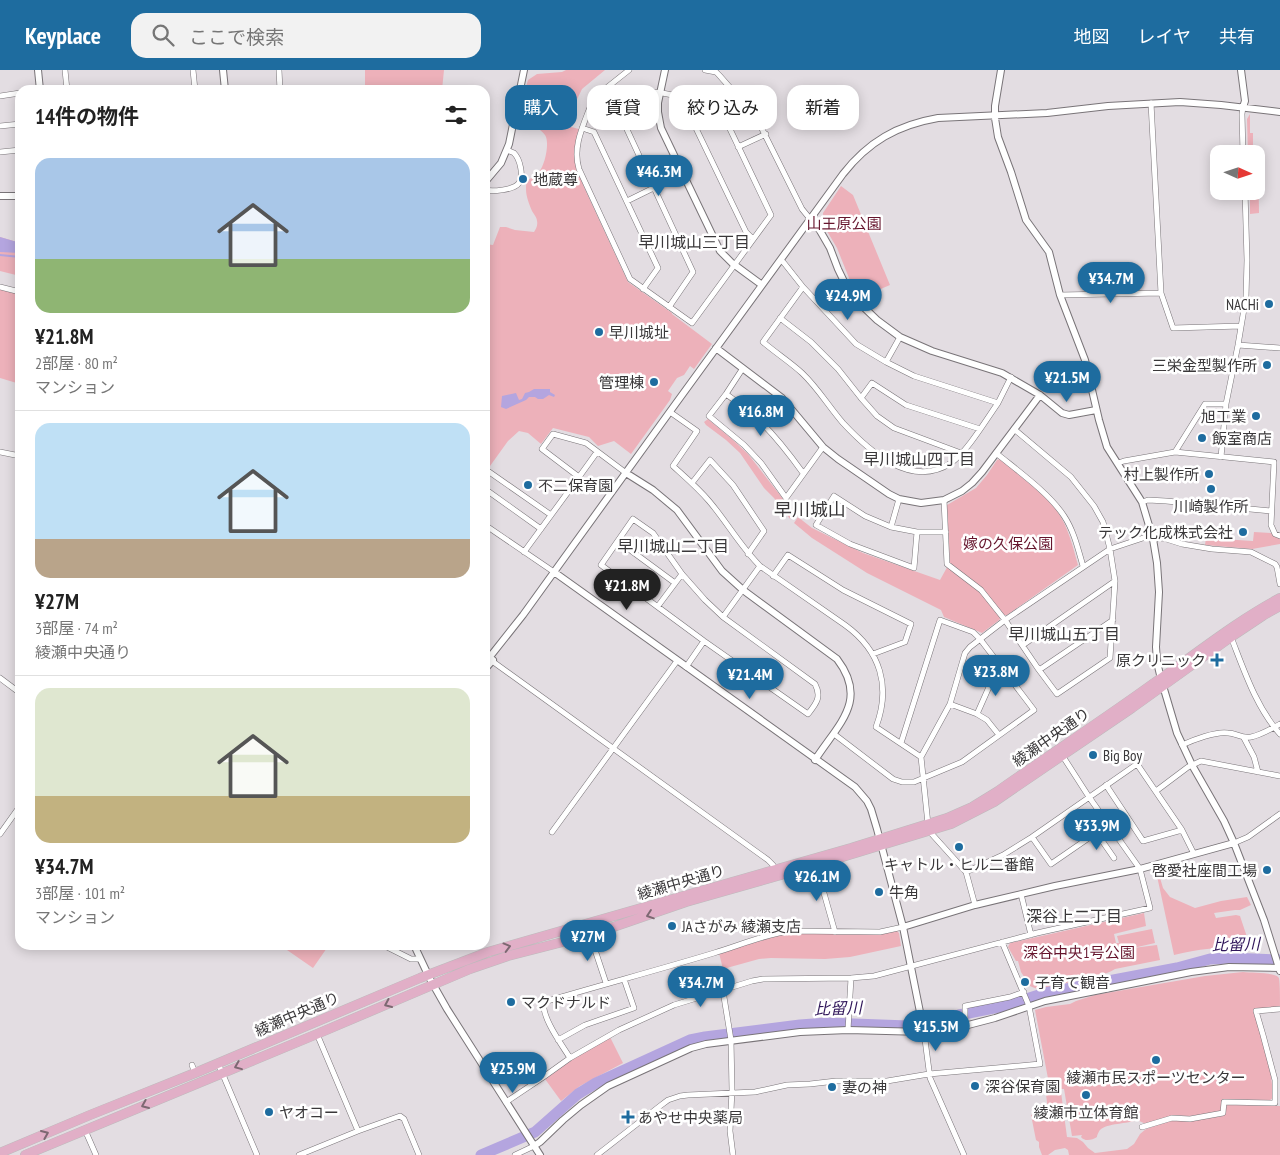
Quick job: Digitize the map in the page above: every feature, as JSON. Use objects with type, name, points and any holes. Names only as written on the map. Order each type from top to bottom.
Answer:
[{"type":"main road","name":"綾瀬中央通り","points":[[1162,682],[1232,627],[1280,598]]},
{"type":"main road","name":"綾瀬中央通り","points":[[24,1155],[317,1034],[465,970],[508,956],[590,935],[686,902],[816,865],[880,842],[929,828],[951,824],[994,802],[1067,748],[1162,682],[1280,606]]},
{"type":"main road","name":"綾瀬中央通り","points":[[0,1153],[193,1069],[218,1063],[428,975],[488,952],[851,848],[880,842]]},
{"type":"street","points":[[38,70],[40,85]]},
{"type":"street","points":[[65,70],[67,85]]},
{"type":"street","points":[[193,70],[194,85]]},
{"type":"street","points":[[222,70],[224,85]]},
{"type":"street","points":[[279,70],[280,85]]},
{"type":"street","points":[[490,176],[500,163],[509,144],[524,70]]},
{"type":"street","points":[[629,70],[595,97],[592,102],[577,144],[577,162],[630,279],[692,323],[771,215],[730,130]]},
{"type":"street","points":[[665,70],[658,112],[661,128],[720,251],[762,285]]},
{"type":"street","points":[[705,70],[716,72],[756,117],[802,209],[821,232],[830,248],[850,294],[877,320],[900,337],[932,351],[1002,373],[1040,395],[1062,413],[1069,415],[1096,410]]},
{"type":"street","points":[[515,1155],[540,1142],[581,1105],[608,1086],[691,1048],[730,1038],[848,1028],[949,1030],[995,1018],[1028,1003],[1201,970],[1229,967],[1279,968],[1264,920],[1234,843],[1213,799],[1192,765],[1177,733],[1157,662],[1159,592],[1157,563],[1152,537],[1142,502],[1107,447],[1096,410],[1085,360],[1060,295],[1049,252],[1026,220],[998,137],[995,114],[1001,70]]},
{"type":"street","points":[[1240,70],[1244,101],[1242,114],[1244,145]]},
{"type":"street","points":[[669,94],[648,91],[638,93],[631,99],[624,112],[626,130],[693,272],[669,307]]},
{"type":"street","points":[[0,96],[15,94]]},
{"type":"street","points":[[1151,103],[1161,292],[1173,328],[1241,326]]},
{"type":"street","points":[[490,658],[510,636],[523,615],[716,348],[851,165],[872,144],[900,128],[922,120],[938,118],[1047,112],[1151,103],[1200,103],[1280,112]]},
{"type":"street","points":[[0,126],[15,124]]},
{"type":"street","points":[[582,128],[594,132],[658,268],[643,289]]},
{"type":"street","points":[[697,130],[746,232],[753,239]]},
{"type":"street","points":[[738,147],[766,134]]},
{"type":"street","points":[[0,152],[15,150]]},
{"type":"street","points":[[490,191],[514,187],[519,183],[521,176],[518,160],[514,153],[507,150]]},
{"type":"street","points":[[627,201],[682,174]]},
{"type":"street","points":[[0,196],[15,196]]},
{"type":"street","points":[[1221,457],[1226,404],[1246,298],[1245,200]]},
{"type":"street","points":[[781,260],[803,287],[856,344],[914,376],[998,403]]},
{"type":"street","points":[[0,287],[15,291]]},
{"type":"street","points":[[803,287],[763,342],[801,373],[843,423],[868,446],[894,465],[912,471],[927,471],[951,463],[962,453],[980,429],[998,403],[1011,378]]},
{"type":"street","points":[[1060,295],[1161,292]]},
{"type":"street","points":[[780,318],[811,342],[838,369],[877,416],[894,428],[962,453]]},
{"type":"street","points":[[886,362],[900,337]]},
{"type":"street","points":[[1238,345],[1280,348]]},
{"type":"street","points":[[716,348],[782,398],[823,447],[889,494],[899,499],[921,502],[944,500],[962,491],[982,472],[1040,395]]},
{"type":"street","points":[[742,368],[726,394],[709,416],[744,445],[761,464],[786,498],[823,447]]},
{"type":"street","points":[[861,398],[872,383],[906,405],[980,429]]},
{"type":"street","points":[[726,394],[752,414],[766,428],[785,448],[804,473]]},
{"type":"street","points":[[1175,452],[1205,404],[1226,404]]},
{"type":"street","points":[[670,412],[697,430],[673,466],[710,502],[748,554],[760,566],[856,633],[873,654],[882,680],[881,714],[876,727],[921,757]]},
{"type":"street","points":[[944,500],[947,564],[981,590],[1005,620],[1057,694],[1110,658],[1115,581],[1110,548],[1102,522],[1094,506],[1072,478],[1014,429]]},
{"type":"street","points":[[579,477],[542,449],[553,434],[586,443],[626,473],[653,490],[677,510],[722,571],[742,590],[837,659],[843,667],[850,684],[851,702],[844,719],[815,760]]},
{"type":"street","points":[[0,452],[15,455]]},
{"type":"street","points":[[524,552],[597,452]]},
{"type":"street","points":[[1118,463],[1124,460],[1175,452],[1274,462],[1271,524],[1272,530],[1280,536]]},
{"type":"street","points":[[996,453],[1047,496],[1064,516],[1075,538],[1083,566]]},
{"type":"street","points":[[692,483],[710,460],[733,485],[764,532],[748,554]]},
{"type":"street","points":[[490,472],[551,515]]},
{"type":"street","points":[[490,493],[541,529]]},
{"type":"street","points":[[917,532],[914,568],[850,544],[816,525],[834,496],[865,516],[891,527],[917,532],[946,532]]},
{"type":"street","points":[[891,527],[899,499]]},
{"type":"street","points":[[1142,502],[1148,500],[1166,501],[1271,512]]},
{"type":"street","points":[[633,519],[652,533],[682,574],[723,617],[815,684],[818,689],[818,701],[808,714],[602,566],[618,542],[633,519]]},
{"type":"street","points":[[490,528],[554,572],[861,793],[871,809],[903,927],[923,1030],[929,1074],[964,1155]]},
{"type":"street","points":[[975,905],[966,872],[929,828],[921,757],[950,704],[965,653],[970,647],[1005,620],[1110,548],[1152,537],[1212,549],[1251,552],[1277,566],[1280,584]]},
{"type":"street","points":[[618,542],[675,583]]},
{"type":"street","points":[[773,576],[788,555],[843,590],[911,624],[905,642],[873,654]]},
{"type":"street","points":[[723,617],[760,566]]},
{"type":"street","points":[[658,606],[682,574]]},
{"type":"street","points":[[1022,646],[1115,581]]},
{"type":"street","points":[[834,734],[893,779],[902,782],[914,782],[962,762],[1034,710],[980,638],[973,632],[940,620],[901,743]]},
{"type":"street","points":[[1039,670],[1113,620]]},
{"type":"street","points":[[1231,637],[1257,700],[1280,734]]},
{"type":"street","points":[[686,667],[704,641]]},
{"type":"street","points":[[552,832],[677,660]]},
{"type":"street","points":[[490,661],[768,860],[775,870]]},
{"type":"street","points":[[977,714],[989,687],[1006,673]]},
{"type":"street","points":[[0,678],[15,689]]},
{"type":"street","points":[[950,704],[977,714],[987,720],[999,735]]},
{"type":"street","points":[[1182,745],[1196,739],[1228,732],[1244,738],[1256,736],[1280,724]]},
{"type":"street","points":[[1244,738],[1254,757],[1258,772]]},
{"type":"street","points":[[506,1102],[570,1058],[619,1030],[674,1005],[752,981],[763,979],[874,976],[1031,934],[1150,908],[1140,869],[1091,796],[1067,748]]},
{"type":"street","points":[[1156,791],[1200,761],[1280,776]]},
{"type":"street","points":[[966,872],[1004,855],[1137,764],[1182,830],[1194,854]]},
{"type":"street","points":[[1105,786],[1143,841],[1182,830]]},
{"type":"street","points":[[0,834],[15,813]]},
{"type":"street","points":[[570,1058],[549,1024],[543,1006],[544,1002],[779,933],[792,931],[880,932],[975,905],[1140,869],[1234,843],[1248,837],[1280,814]]},
{"type":"street","points":[[1032,837],[1051,864],[1109,824]]},
{"type":"street","points":[[1096,832],[1114,858]]},
{"type":"street","points":[[816,865],[835,932]]},
{"type":"street","points":[[1021,894],[1031,934]]},
{"type":"street","points":[[590,935],[606,983]]},
{"type":"street","points":[[597,1155],[668,1100],[680,1096],[755,1092],[787,1085],[836,1081],[882,1081],[929,1074],[1040,1064],[1028,1003],[1002,942]]},
{"type":"street","points":[[392,950],[411,959],[419,956]]},
{"type":"street","points":[[416,950],[433,984],[472,1049],[540,1155]]},
{"type":"street","points":[[848,1028],[851,978]]},
{"type":"street","points":[[558,1040],[585,1025],[634,1008],[624,979]]},
{"type":"street","points":[[723,991],[730,1038],[732,1093],[730,1131],[733,1155]]},
{"type":"street","points":[[965,1027],[965,1006],[1024,993]]},
{"type":"street","points":[[1142,1127],[1172,1118],[1190,1119],[1223,1113],[1224,1102],[1275,1103],[1275,1080],[1256,1011],[1280,1009]]},
{"type":"street","points":[[317,1034],[358,1130]]},
{"type":"street","points":[[218,1063],[257,1155]]},
{"type":"street","points":[[299,1155],[358,1130],[400,1116],[402,1116],[419,1155]]},
{"type":"street","points":[[85,1130],[96,1155]]},
{"type":"green space","points":[[365,70],[444,70],[442,85],[365,85]]},
{"type":"green space","points":[[566,70],[605,70],[582,89],[577,99],[577,85],[526,85],[528,80],[537,74]]},
{"type":"green space","points":[[1250,114],[1250,133],[1253,133],[1253,145],[1248,145],[1247,119]]},
{"type":"green space","points":[[579,129],[574,151],[576,167],[628,282],[712,344],[694,369],[690,366],[684,375],[677,378],[668,391],[672,394],[670,400],[631,454],[614,441],[598,446],[589,437],[553,428],[541,444],[528,433],[519,431],[508,441],[490,466],[490,245],[493,245],[500,227],[534,232],[536,228],[537,220],[528,200],[526,185],[537,174],[543,164],[547,143],[543,133],[539,130]]},
{"type":"green space","name":"山王原公園","points":[[841,186],[853,195],[890,285],[862,297],[851,283],[837,248],[824,226],[823,213]]},
{"type":"green space","points":[[1250,200],[1259,200],[1259,213],[1250,214]]},
{"type":"green space","points":[[0,237],[15,241],[15,275],[0,271]]},
{"type":"green space","points":[[0,289],[15,293],[15,382],[0,378]]},
{"type":"green space","points":[[708,419],[748,454],[794,513],[790,519],[764,488],[740,453],[706,425],[704,422]]},
{"type":"green space","name":"嫁の久保公園","points":[[1000,459],[1038,490],[1057,511],[1067,530],[1078,565],[1007,615],[1004,615],[982,633],[944,617],[941,610],[867,573],[812,538],[794,523],[798,517],[812,528],[863,553],[940,580],[950,562],[947,505],[976,488],[997,460]]},
{"type":"green space","points":[[1254,532],[1271,533],[1280,539],[1280,544],[1252,549],[1205,545],[1206,538],[1253,541]]},
{"type":"green space","points":[[1158,871],[1163,888],[1170,897],[1195,908],[1247,897],[1251,905],[1240,910],[1214,913],[1216,918],[1240,916],[1249,943],[1246,947],[1191,951],[1174,955],[1157,876]]},
{"type":"green space","name":"深谷中央1号公園","points":[[1144,913],[1146,926],[1114,934],[1116,943],[1119,943],[1117,936],[1152,929],[1155,943],[1133,948],[1157,945],[1160,960],[1080,978],[1052,988],[1040,989],[1030,986],[1021,972],[1018,961],[1016,961],[1008,947],[1010,943]]},
{"type":"green space","points":[[896,930],[899,933],[901,946],[850,957],[759,959],[723,969],[719,953],[784,934]]},
{"type":"green space","points":[[287,950],[326,950],[313,968]]},
{"type":"green space","name":"綾瀬市民スポーツセンター","points":[[1243,972],[1268,974],[1279,978],[1280,1007],[1253,1009],[1269,1065],[1273,1098],[1270,1100],[1222,1099],[1221,1110],[1218,1113],[1188,1116],[1174,1115],[1146,1124],[1137,1120],[1112,1125],[1103,1128],[1097,1137],[1089,1140],[1084,1140],[1081,1137],[1082,1135],[1072,1136],[1064,1089],[1050,1089],[1035,1010],[1070,1004],[1095,995],[1205,976]]},
{"type":"green space","points":[[610,1037],[623,1063],[580,1086],[561,1101],[545,1079],[573,1059]]},
{"type":"green space","points":[[1061,1092],[1067,1137],[1077,1138],[1095,1153],[1127,1149],[1134,1144],[1140,1134],[1146,1129],[1173,1120],[1190,1121],[1223,1116],[1227,1105],[1280,1106],[1280,1155],[1069,1155],[1068,1150],[1065,1148],[1055,1150],[1048,1155],[1042,1155],[1039,1142],[1036,1140],[1031,1115],[1048,1111],[1046,1094]]},
{"type":"shaded area","points":[[0,237],[15,241],[15,253],[0,252]]},
{"type":"shaded area","points":[[534,389],[550,389],[550,392],[555,395],[554,397],[549,395],[543,399],[529,397],[506,409],[501,407],[502,396],[516,393],[519,400],[522,399],[525,393]]},
{"type":"waterway","points":[[0,255],[15,256]]},
{"type":"waterway","name":"比留川","points":[[481,1155],[535,1132],[578,1094],[596,1083],[690,1040],[827,1023],[908,1026],[929,1024],[959,1015],[1004,1006],[1045,993],[1177,968],[1210,959],[1280,960]]},
{"type":"place","name":"地蔵尊","points":[[523,179]]},
{"type":"place","name":"NACHi","points":[[1269,304]]},
{"type":"place","name":"早川城址","points":[[599,332]]},
{"type":"place","name":"三栄金型製作所","points":[[1267,365]]},
{"type":"place","name":"管理棟","points":[[654,382]]},
{"type":"place","name":"旭工業","points":[[1256,416]]},
{"type":"place","name":"飯室商店","points":[[1202,438]]},
{"type":"place","name":"村上製作所","points":[[1209,474]]},
{"type":"place","name":"不二保育園","points":[[528,485]]},
{"type":"place","name":"川崎製作所","points":[[1211,489]]},
{"type":"place","name":"テック化成株式会社","points":[[1243,532]]},
{"type":"place","name":"原クリニック","points":[[1217,660]]},
{"type":"place","name":"Big Boy","points":[[1093,755]]},
{"type":"place","name":"キャトル・ヒル二番館","points":[[959,847]]},
{"type":"place","name":"啓愛社座間工場","points":[[1267,870]]},
{"type":"place","name":"牛角","points":[[879,892]]},
{"type":"place","name":"JAさがみ 綾瀬支店","points":[[672,926]]},
{"type":"place","name":"子育て観音","points":[[1025,982]]},
{"type":"place","name":"マクドナルド","points":[[511,1002]]},
{"type":"place","name":"綾瀬市民スポーツセンター","points":[[1156,1060]]},
{"type":"place","name":"深谷保育園","points":[[975,1086]]},
{"type":"place","name":"妻の神","points":[[832,1087]]},
{"type":"place","name":"綾瀬市立体育館","points":[[1086,1095]]},
{"type":"place","name":"ヤオコー","points":[[269,1112]]},
{"type":"place","name":"あやせ中央薬局","points":[[628,1117]]},
{"type":"district","name":"早川城山三丁目","points":[[694,242]]},
{"type":"district","name":"早川城山四丁目","points":[[919,459]]},
{"type":"district","name":"早川城山","points":[[810,509]]},
{"type":"district","name":"早川城山二丁目","points":[[673,546]]},
{"type":"district","name":"早川城山五丁目","points":[[1064,634]]},
{"type":"district","name":"深谷上二丁目","points":[[1074,916]]}]
